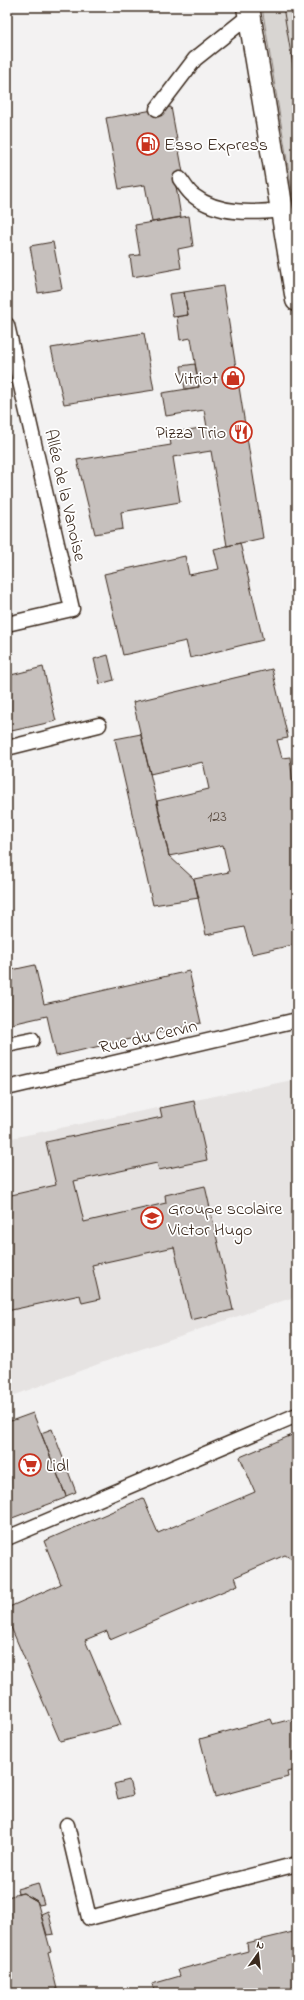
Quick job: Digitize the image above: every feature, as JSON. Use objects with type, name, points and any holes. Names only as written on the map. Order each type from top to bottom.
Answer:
[{"type":"main road","points":[[248,12],[283,210],[297,300]]},
{"type":"lane","points":[[157,109],[195,59],[248,12]]},
{"type":"lane","points":[[180,179],[193,196],[205,202],[230,210],[250,213],[283,210]]},
{"type":"lane","name":"Allée de la Vanoise","points":[[7,326],[72,609],[7,624]]},
{"type":"lane","points":[[7,748],[99,725]]},
{"type":"lane","name":"Rue du Cervin","points":[[7,1088],[297,1020]]},
{"type":"lane","points":[[7,1045],[32,1040]]},
{"type":"lane","points":[[7,1538],[297,1415]]},
{"type":"lane","points":[[67,1826],[89,1918],[297,1864]]},
{"type":"shaded area","points":[[262,7],[297,7],[297,221]]},
{"type":"shaded area","name":"Groupe scolaire Victor Hugo","points":[[297,1079],[297,1296],[112,1359],[7,1398],[7,1139]]},
{"type":"building","points":[[171,107],[184,178],[175,180],[181,217],[152,222],[145,185],[119,189],[106,118]]},
{"type":"building","points":[[189,216],[193,246],[178,249],[181,268],[133,277],[130,256],[140,255],[135,225]]},
{"type":"building","points":[[53,242],[62,289],[38,293],[30,246]]},
{"type":"building","points":[[223,286],[263,538],[227,546],[211,451],[173,457],[180,502],[121,512],[123,529],[95,534],[77,460],[171,445],[169,433],[207,427],[204,410],[166,416],[162,393],[199,387],[191,338],[180,340],[177,317],[188,315],[184,292]]},
{"type":"building","points":[[184,292],[188,315],[173,317],[169,294]]},
{"type":"building","points":[[144,333],[154,390],[64,404],[51,348]]},
{"type":"building","points":[[195,364],[199,387],[185,389],[181,366]]},
{"type":"building","points":[[240,543],[263,640],[190,658],[186,641],[123,655],[104,574],[185,556],[189,575],[219,569],[214,549]]},
{"type":"building","points":[[108,655],[114,680],[100,684],[94,659]]},
{"type":"building","points":[[43,667],[56,721],[7,732],[7,676]]},
{"type":"building","points":[[272,669],[288,738],[277,740],[282,758],[290,757],[297,821],[297,944],[252,954],[244,927],[206,935],[194,879],[229,872],[223,845],[169,856],[157,801],[209,789],[203,762],[150,774],[133,702]]},
{"type":"building","points":[[141,734],[169,856],[194,879],[199,898],[153,905],[115,739]]},
{"type":"building","points":[[35,965],[44,1004],[189,971],[201,1023],[56,1056],[47,1016],[7,1025],[7,971]]},
{"type":"building","points":[[194,1101],[207,1160],[159,1170],[157,1163],[74,1181],[84,1222],[166,1203],[165,1195],[205,1186],[233,1310],[191,1320],[174,1247],[92,1265],[100,1299],[82,1303],[80,1295],[7,1311],[7,1196],[56,1185],[46,1142],[162,1117],[160,1108]]},
{"type":"building","name":"Lidl","points":[[7,1412],[11,1421],[33,1413],[66,1496],[65,1498],[7,1520]]},
{"type":"building","points":[[52,1429],[76,1492],[66,1496],[41,1433]]},
{"type":"building","points":[[292,1435],[297,1447],[297,1562],[285,1555],[235,1577],[238,1585],[110,1640],[107,1631],[85,1640],[121,1725],[60,1741],[7,1618],[7,1608],[61,1584],[44,1541],[143,1498],[158,1533],[255,1492],[240,1457]]},
{"type":"building","points":[[271,1719],[273,1724],[292,1719],[293,1722],[297,1721],[297,1770],[287,1772],[288,1777],[215,1797],[200,1739]]},
{"type":"building","points":[[129,1780],[133,1795],[118,1799],[114,1784]]},
{"type":"building","points":[[38,1883],[44,1904],[39,1905],[37,1901],[23,1893],[18,1894],[17,1889]]},
{"type":"building","points":[[23,1893],[37,1901],[51,1952],[48,1953],[58,1993],[7,1993],[7,1897]]},
{"type":"building","points":[[48,1911],[54,1934],[47,1935],[41,1914]]},
{"type":"building","points":[[297,1931],[297,1993],[155,1993],[152,1984],[180,1976],[178,1970],[248,1951],[247,1943]]},
{"type":"tram line","points":[[283,7],[297,89]]},
{"type":"place","name":"Esso Express","points":[[148,144]]},
{"type":"place","name":"Vitriot","points":[[233,378]]},
{"type":"place","name":"Pizza Trio","points":[[241,432]]},
{"type":"place","name":"Groupe scolaire Victor Hugo","points":[[152,1218]]},
{"type":"place","name":"Lidl","points":[[30,1465]]}]
